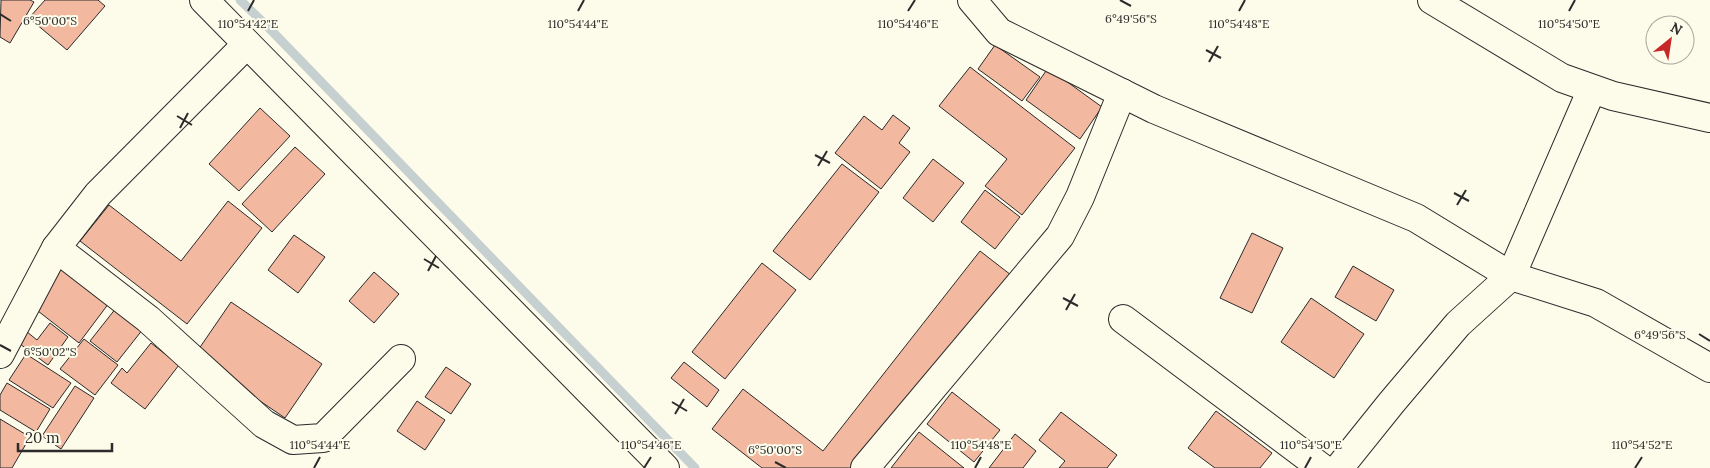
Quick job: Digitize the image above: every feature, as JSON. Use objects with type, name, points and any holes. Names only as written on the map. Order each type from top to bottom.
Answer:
[{"type":"street","points":[[204,0],[665,468]]},
{"type":"street","points":[[972,0],[999,32],[1154,109],[1416,218],[1511,276],[1596,303],[1710,368]]},
{"type":"street","points":[[1432,0],[1562,78],[1613,96],[1710,118]]},
{"type":"street","points":[[0,354],[56,248],[98,194],[247,44]]},
{"type":"street","points":[[1339,468],[1458,324],[1511,276],[1592,89]]},
{"type":"street","points":[[865,468],[1060,236],[1080,197],[1122,93]]},
{"type":"street","points":[[56,248],[148,319],[264,424],[293,440],[323,438],[400,359]]},
{"type":"street","points":[[1123,320],[1322,468]]},
{"type":"building","points":[[1,0],[30,0],[34,2],[10,43],[0,37]]},
{"type":"building","points":[[45,0],[98,0],[105,6],[67,50],[29,18]]},
{"type":"building","points":[[995,45],[1040,77],[1022,101],[978,69]]},
{"type":"building","points":[[970,67],[1075,148],[1022,215],[985,186],[1007,159],[939,106]]},
{"type":"building","points":[[1048,68],[1102,107],[1080,139],[1026,100]]},
{"type":"building","points":[[260,108],[290,136],[239,191],[209,164]]},
{"type":"building","points":[[893,115],[910,128],[899,143],[910,152],[881,189],[835,153],[864,116],[882,130]]},
{"type":"building","points":[[295,147],[325,174],[272,232],[242,204]]},
{"type":"building","points":[[933,159],[964,183],[933,222],[903,198]]},
{"type":"building","points":[[842,164],[879,192],[810,280],[773,251]]},
{"type":"building","points":[[985,190],[1020,217],[995,249],[961,222]]},
{"type":"building","points":[[228,201],[262,228],[187,324],[80,241],[109,205],[181,261]]},
{"type":"building","points":[[1252,233],[1283,248],[1252,313],[1220,298]]},
{"type":"building","points":[[294,235],[325,257],[298,293],[268,270]]},
{"type":"building","points":[[980,251],[1011,275],[859,468],[762,468],[712,429],[743,389],[823,451]]},
{"type":"building","points":[[762,263],[796,290],[725,379],[692,352]]},
{"type":"building","points":[[59,265],[109,303],[79,343],[29,304]]},
{"type":"building","points":[[1353,266],[1394,290],[1376,321],[1335,297]]},
{"type":"building","points":[[374,272],[399,294],[374,323],[349,301]]},
{"type":"building","points":[[1311,298],[1364,334],[1334,378],[1281,342]]},
{"type":"building","points":[[231,302],[322,364],[285,418],[194,356]]},
{"type":"building","points":[[120,303],[147,324],[117,362],[90,341]]},
{"type":"building","points":[[50,323],[68,337],[48,365],[12,338],[21,327],[37,340]]},
{"type":"building","points":[[84,339],[118,365],[95,395],[60,369]]},
{"type":"building","points":[[151,343],[179,365],[145,409],[111,383],[122,368],[127,373]]},
{"type":"building","points":[[26,354],[71,383],[53,408],[9,380]]},
{"type":"building","points":[[684,362],[719,390],[707,407],[671,378]]},
{"type":"building","points":[[446,367],[471,384],[451,414],[425,397]]},
{"type":"building","points":[[7,383],[50,409],[36,432],[0,410],[0,395]]},
{"type":"building","points":[[75,386],[94,398],[61,449],[42,436]]},
{"type":"building","points":[[952,392],[1000,430],[974,462],[927,424]]},
{"type":"building","points":[[417,401],[445,420],[425,450],[397,431]]},
{"type":"building","points":[[1216,411],[1272,453],[1260,468],[1215,468],[1188,448]]},
{"type":"building","points":[[1061,412],[1117,455],[1107,468],[1059,468],[1065,461],[1039,440]]},
{"type":"building","points":[[0,419],[30,437],[12,468],[0,468]]},
{"type":"building","points":[[919,432],[964,468],[891,468]]},
{"type":"building","points":[[1015,434],[1036,451],[1023,468],[989,468]]},
{"type":"waterway","points":[[240,0],[695,468]]}]
